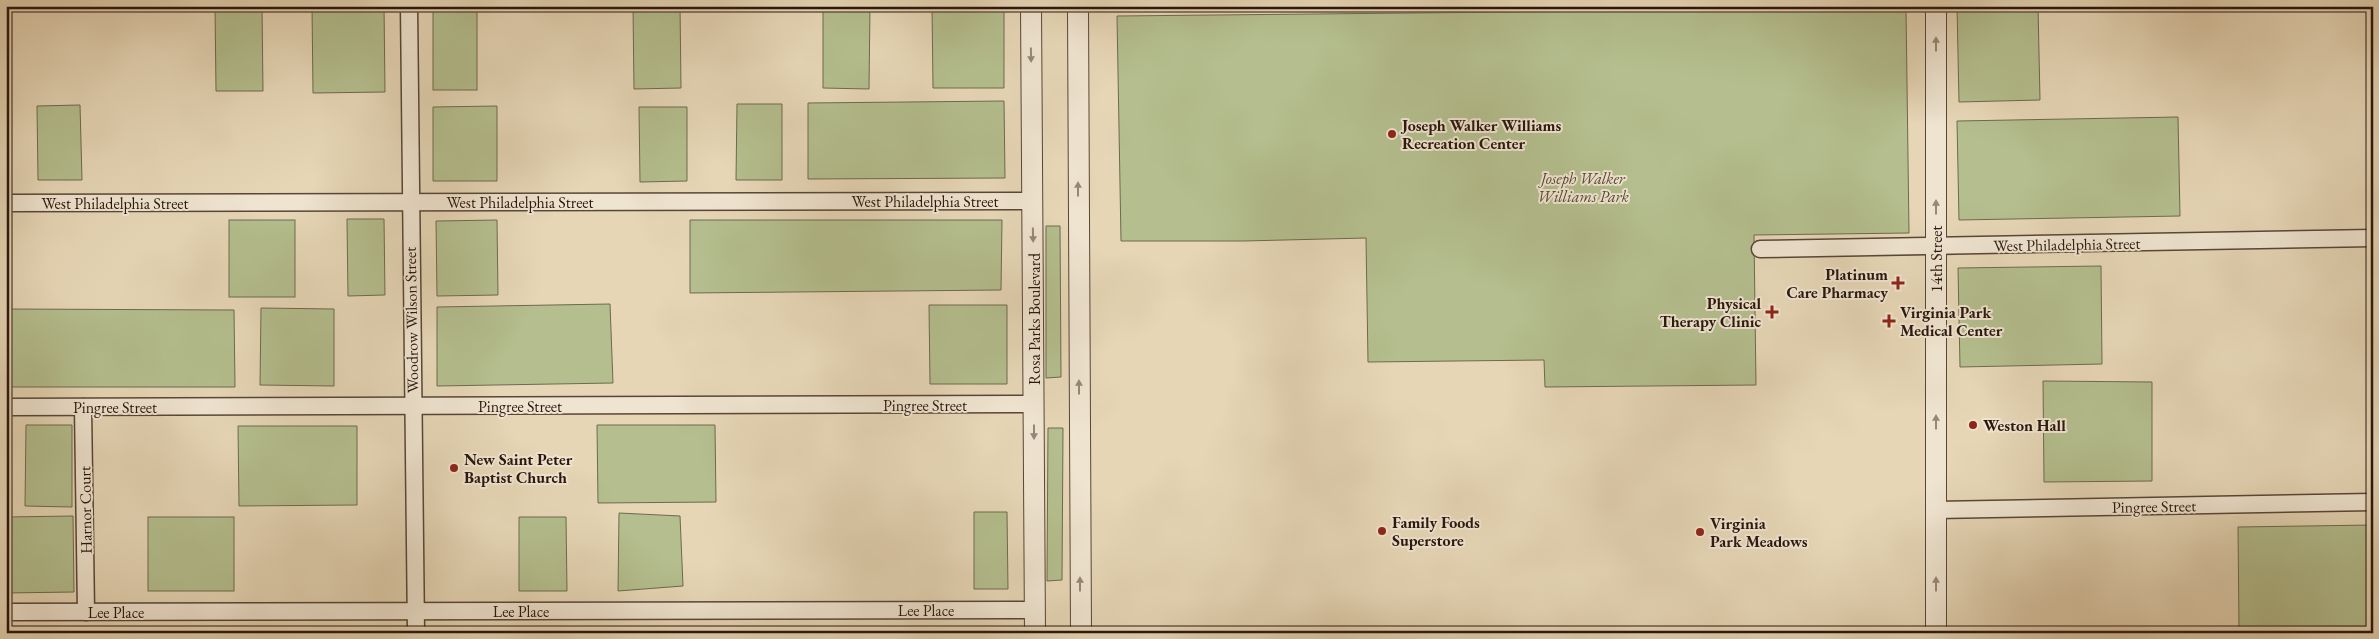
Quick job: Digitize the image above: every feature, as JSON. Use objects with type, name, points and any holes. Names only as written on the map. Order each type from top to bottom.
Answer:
[{"type":"street","name":"Woodrow Wilson Street","points":[[408,6],[416,633]]},
{"type":"street","name":"Rosa Parks Boulevard","points":[[1031,6],[1036,633]]},
{"type":"street","points":[[1078,6],[1080,633]]},
{"type":"street","name":"14th Street","points":[[1936,6],[1936,633]]},
{"type":"street","name":"West Philadelphia Street","points":[[6,203],[1033,201]]},
{"type":"street","name":"West Philadelphia Street","points":[[1760,249],[2373,238]]},
{"type":"street","name":"Pingree Street","points":[[6,407],[1034,404]]},
{"type":"street","name":"Harnor Court","points":[[83,407],[86,612]]},
{"type":"street","name":"Pingree Street","points":[[1936,510],[2373,502]]},
{"type":"street","name":"Lee Place","points":[[6,612],[1035,610]]},
{"type":"green space","points":[[384,6],[385,92],[313,93],[312,7]]},
{"type":"green space","points":[[433,6],[477,6],[477,90],[433,90]]},
{"type":"green space","points":[[633,6],[680,6],[681,88],[634,89]]},
{"type":"green space","points":[[823,6],[870,6],[869,89],[823,88]]},
{"type":"green space","points":[[932,6],[1004,6],[1004,88],[933,88]]},
{"type":"green space","points":[[1957,6],[2038,6],[2040,100],[1959,102]]},
{"type":"green space","points":[[215,7],[262,7],[263,91],[216,91]]},
{"type":"green space","name":"Joseph Walker Williams Park","points":[[1906,8],[1909,233],[1754,235],[1756,385],[1545,387],[1544,360],[1368,362],[1366,238],[1244,241],[1121,241],[1117,16]]},
{"type":"green space","points":[[1004,101],[1005,178],[808,179],[808,103]]},
{"type":"green space","points":[[737,104],[782,104],[782,180],[736,180]]},
{"type":"green space","points":[[80,105],[82,180],[38,180],[37,106]]},
{"type":"green space","points":[[497,106],[497,181],[433,181],[433,107]]},
{"type":"green space","points":[[639,107],[687,107],[687,181],[640,182]]},
{"type":"green space","points":[[2178,117],[2180,216],[1959,220],[1957,121]]},
{"type":"green space","points":[[347,219],[384,219],[385,295],[348,296]]},
{"type":"green space","points":[[229,220],[295,220],[295,297],[229,297]]},
{"type":"green space","points":[[497,220],[498,295],[437,296],[436,221]]},
{"type":"green space","points":[[690,220],[1002,220],[1001,290],[690,293]]},
{"type":"green space","points":[[1046,226],[1060,226],[1061,377],[1046,378]]},
{"type":"green space","points":[[2101,266],[2102,364],[1960,367],[1958,268]]},
{"type":"green space","points":[[610,304],[613,383],[437,386],[437,307]]},
{"type":"green space","points":[[929,305],[1007,305],[1007,384],[930,384]]},
{"type":"green space","points":[[261,308],[334,309],[334,386],[260,385]]},
{"type":"green space","points":[[6,309],[234,310],[235,387],[6,387]]},
{"type":"green space","points":[[2043,381],[2152,382],[2152,481],[2044,482]]},
{"type":"green space","points":[[26,425],[72,425],[72,507],[25,506]]},
{"type":"green space","points":[[597,425],[715,425],[716,502],[598,503]]},
{"type":"green space","points":[[238,426],[357,426],[357,505],[239,506]]},
{"type":"green space","points":[[1048,428],[1063,428],[1062,580],[1047,581]]},
{"type":"green space","points":[[974,512],[1007,512],[1008,589],[974,589]]},
{"type":"green space","points":[[619,513],[680,516],[683,586],[618,591]]},
{"type":"green space","points":[[73,516],[74,592],[6,593],[6,517]]},
{"type":"green space","points":[[148,517],[234,517],[234,591],[148,591]]},
{"type":"green space","points":[[519,517],[566,517],[567,591],[519,591]]},
{"type":"green space","points":[[2373,525],[2373,627],[2239,628],[2238,527]]},
{"type":"green space","points":[[976,628],[1008,628],[1008,633],[976,633]]},
{"type":"green space","points":[[326,629],[388,630],[388,633],[326,633]]},
{"type":"green space","points":[[690,630],[690,633],[502,632]]},
{"type":"green space","points":[[738,630],[867,630],[867,633],[738,633]]},
{"type":"green space","points":[[164,631],[164,633],[48,633],[48,632]]},
{"type":"place","name":"Joseph Walker Williams Recreation Center","points":[[1392,134]]},
{"type":"place","name":"Platinum Care Pharmacy","points":[[1898,283]]},
{"type":"place","name":"Physical Therapy Clinic","points":[[1772,312]]},
{"type":"place","name":"Virginia Park Medical Center","points":[[1889,321]]},
{"type":"place","name":"Weston Hall","points":[[1973,425]]},
{"type":"place","name":"New Saint Peter Baptist Church","points":[[454,468]]},
{"type":"place","name":"Family Foods Superstore","points":[[1382,531]]},
{"type":"place","name":"Virginia Park Meadows","points":[[1700,532]]}]
